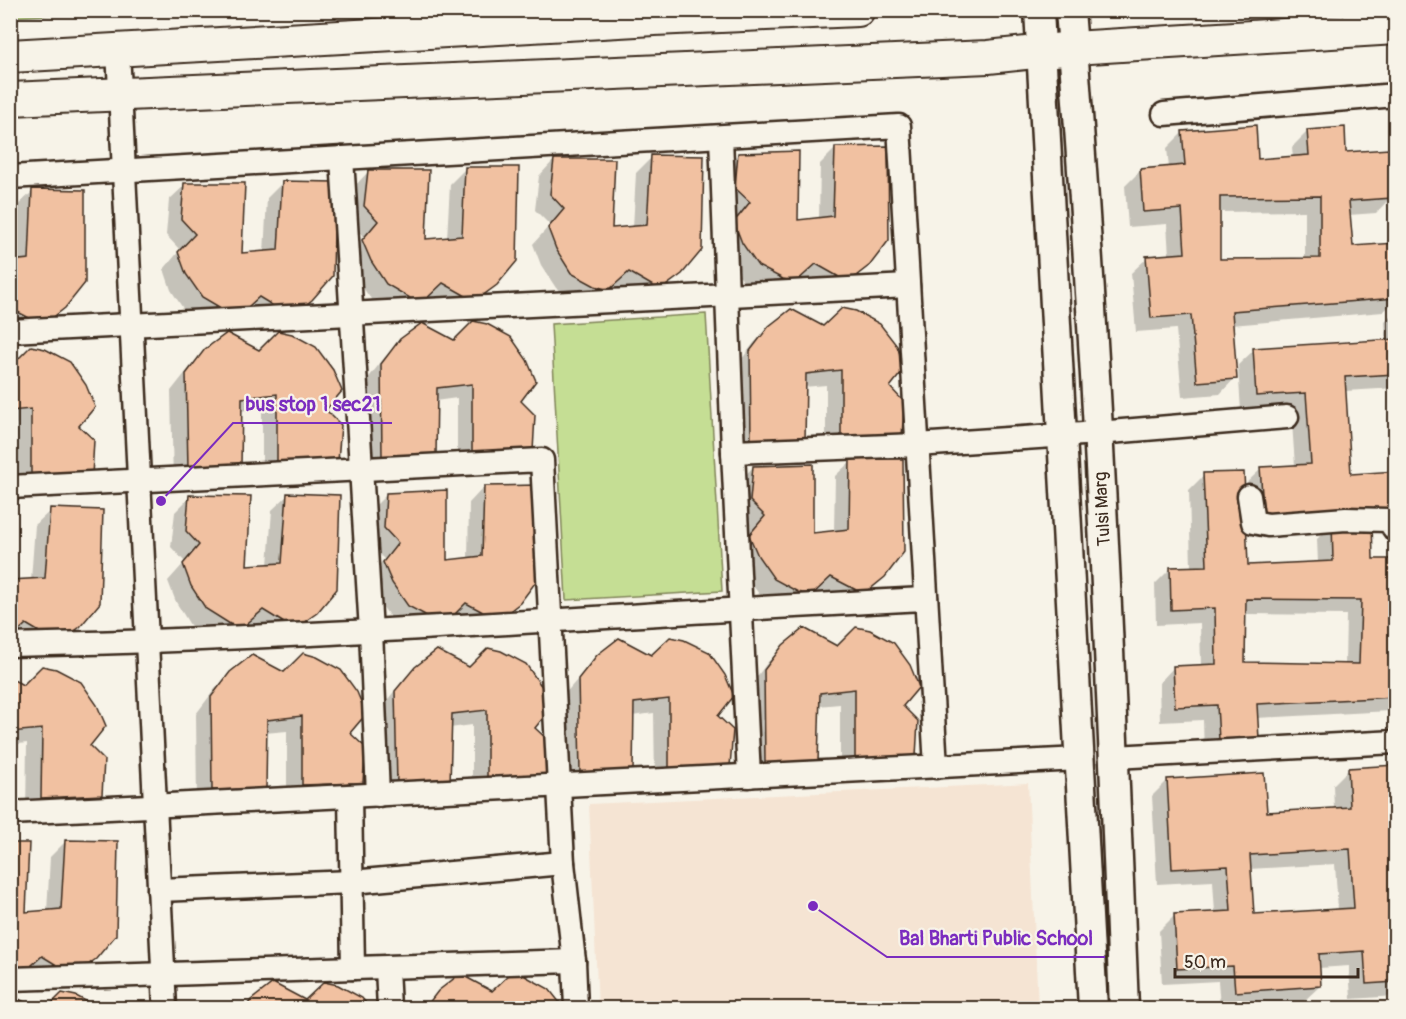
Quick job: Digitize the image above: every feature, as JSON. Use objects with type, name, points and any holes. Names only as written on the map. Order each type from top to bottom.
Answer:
[{"type":"main road","points":[[10,56],[654,19],[858,10]]},
{"type":"main road","points":[[10,99],[988,57],[1073,48],[1395,28]]},
{"type":"street","name":"Tulsi Marg","points":[[1039,10],[1093,1008]]},
{"type":"street","name":"Tulsi Marg","points":[[1070,10],[1098,433],[1124,1008]]},
{"type":"street","points":[[118,50],[165,1008]]},
{"type":"street","points":[[1164,114],[1395,95]]},
{"type":"street","points":[[10,177],[899,126],[936,767]]},
{"type":"street","points":[[721,136],[733,452],[749,776]]},
{"type":"street","points":[[342,158],[359,469],[371,631],[378,795]]},
{"type":"street","points":[[10,331],[908,286]]},
{"type":"street","points":[[733,452],[917,445],[1287,417]]},
{"type":"street","points":[[10,487],[542,460],[561,786],[563,863],[574,961],[576,1008]]},
{"type":"street","points":[[1249,496],[1253,522],[1268,525],[1346,519],[1388,520],[1395,531]]},
{"type":"street","points":[[10,645],[147,643],[551,622],[742,608],[926,599]]},
{"type":"street","points":[[1114,757],[1395,742]]},
{"type":"street","points":[[10,813],[1080,759]]},
{"type":"street","points":[[350,796],[353,968]]},
{"type":"street","points":[[159,890],[351,882],[563,863]]},
{"type":"street","points":[[10,979],[574,961]]},
{"type":"street","points":[[387,968],[389,1008]]},
{"type":"shaded area","points":[[1028,783],[1038,1008],[598,1008],[589,804]]},
{"type":"green space","points":[[11,10],[136,10],[136,11],[11,17]]},
{"type":"green space","points":[[706,314],[722,591],[566,600],[551,324]]},
{"type":"building","points":[[1256,125],[1258,159],[1309,155],[1307,130],[1345,127],[1346,152],[1389,149],[1393,198],[1349,201],[1353,246],[1396,243],[1396,298],[1232,311],[1237,379],[1197,382],[1191,315],[1151,318],[1146,256],[1185,253],[1182,209],[1143,212],[1140,169],[1185,165],[1182,131]],"holes":[[[1320,196],[1320,258],[1220,259],[1220,197]]]},
{"type":"building","points":[[888,146],[889,240],[870,265],[848,282],[816,264],[796,282],[783,279],[758,266],[742,243],[734,222],[750,202],[735,188],[738,153],[799,151],[798,220],[833,216],[835,147]]},
{"type":"building","points":[[651,155],[704,156],[702,250],[682,274],[660,290],[629,272],[609,290],[595,286],[571,273],[556,249],[548,228],[564,209],[550,194],[554,159],[615,159],[612,228],[647,225]]},
{"type":"building","points":[[465,167],[519,167],[517,261],[497,285],[475,301],[443,283],[424,301],[410,298],[386,284],[371,261],[362,240],[378,221],[364,206],[368,170],[429,170],[426,239],[462,236]]},
{"type":"building","points":[[282,181],[335,182],[333,276],[312,300],[290,316],[259,297],[239,315],[226,311],[202,297],[186,274],[178,252],[195,234],[181,219],[184,183],[245,183],[242,253],[278,250]]},
{"type":"building","points":[[32,189],[85,190],[85,283],[65,308],[43,325],[10,308],[10,261],[29,259]]},
{"type":"building","points":[[842,308],[856,311],[880,324],[897,346],[905,368],[890,387],[904,402],[902,437],[841,439],[841,370],[806,374],[805,444],[751,444],[750,351],[769,326],[791,309],[823,326]]},
{"type":"building","points":[[473,321],[487,324],[511,337],[527,360],[536,381],[521,401],[535,415],[533,451],[472,453],[472,384],[437,388],[436,457],[382,458],[381,364],[400,339],[422,323],[454,340]]},
{"type":"building","points":[[278,331],[292,334],[316,347],[333,370],[342,391],[326,410],[341,425],[338,461],[277,463],[277,394],[242,398],[241,467],[188,468],[186,374],[205,349],[227,333],[259,350]]},
{"type":"building","points":[[1396,339],[1396,374],[1345,377],[1351,474],[1396,471],[1396,512],[1264,520],[1260,467],[1311,464],[1306,393],[1256,396],[1253,348]]},
{"type":"building","points":[[31,346],[45,349],[70,362],[86,385],[95,407],[79,426],[94,440],[92,476],[31,478],[31,409],[10,411],[10,364],[12,365]]},
{"type":"building","points":[[850,459],[903,459],[904,552],[885,577],[864,594],[831,577],[812,595],[798,592],[774,579],[758,556],[749,535],[765,516],[750,501],[753,466],[813,464],[813,533],[849,529]]},
{"type":"building","points":[[1244,472],[1248,565],[1333,561],[1332,522],[1372,521],[1373,559],[1396,559],[1396,697],[1257,704],[1259,739],[1219,740],[1217,705],[1175,707],[1173,666],[1216,664],[1215,608],[1171,610],[1170,567],[1207,566],[1203,473]],"holes":[[[1246,599],[1361,600],[1359,664],[1245,662]]]},
{"type":"building","points":[[537,485],[538,579],[520,603],[498,620],[466,603],[447,622],[433,619],[408,606],[392,583],[383,562],[398,543],[384,528],[386,493],[447,490],[447,560],[482,556],[484,486]]},
{"type":"building","points":[[287,493],[340,495],[337,589],[317,613],[294,629],[263,610],[243,627],[230,624],[206,609],[191,586],[183,564],[199,545],[186,531],[189,495],[251,496],[247,565],[282,563]]},
{"type":"building","points":[[50,508],[103,510],[100,603],[80,627],[58,643],[26,624],[10,639],[10,580],[45,578]]},
{"type":"building","points":[[10,511],[13,511],[10,570]]},
{"type":"building","points":[[856,627],[870,630],[894,643],[910,665],[919,687],[903,706],[918,721],[916,756],[855,759],[855,689],[820,693],[818,763],[765,764],[764,670],[783,645],[804,628],[837,646]]},
{"type":"building","points":[[670,637],[684,640],[709,652],[725,675],[734,696],[718,716],[733,730],[730,766],[669,768],[669,699],[634,703],[633,772],[580,773],[578,679],[597,655],[619,638],[651,655]]},
{"type":"building","points":[[488,648],[501,651],[526,664],[542,687],[551,708],[535,728],[550,742],[548,777],[487,780],[487,710],[452,714],[450,784],[397,785],[395,691],[415,667],[437,650],[469,667]]},
{"type":"building","points":[[303,653],[317,657],[341,670],[357,692],[366,714],[350,733],[365,747],[363,783],[302,785],[302,716],[267,720],[266,789],[212,790],[211,697],[230,672],[252,655],[284,672]]},
{"type":"building","points":[[42,666],[56,669],[81,682],[97,705],[106,726],[90,746],[104,760],[102,795],[41,798],[42,729],[10,732],[10,678],[23,685]]},
{"type":"building","points":[[1396,765],[1396,982],[1366,984],[1364,951],[1319,954],[1321,986],[1235,992],[1233,966],[1177,969],[1174,914],[1231,911],[1228,866],[1172,869],[1167,779],[1264,773],[1267,812],[1350,807],[1348,768]],"holes":[[[1350,849],[1354,908],[1254,914],[1250,855]]]},
{"type":"building","points":[[65,840],[118,841],[116,935],[96,959],[73,975],[42,956],[22,974],[10,971],[10,843],[29,843],[26,912],[61,909]]},
{"type":"building","points":[[511,973],[525,976],[549,989],[564,1008],[425,1008],[438,991],[460,974],[492,991]]},
{"type":"building","points":[[324,982],[338,985],[362,998],[370,1008],[245,1008],[251,1000],[273,983],[305,1000]]},
{"type":"building","points":[[62,993],[76,996],[99,1008],[47,1008]]},
{"type":"building","points":[[11,995],[36,1008],[10,1008]]},
{"type":"place","name":"bus stop 1 sec21","points":[[161,501]]},
{"type":"place","name":"Bal Bharti Public School","points":[[813,906]]}]
